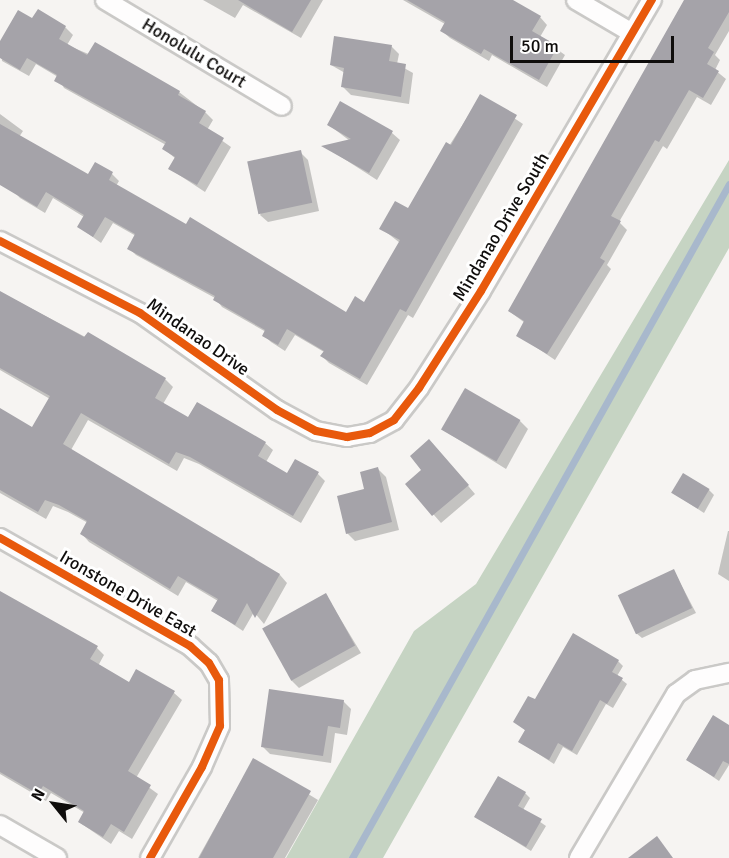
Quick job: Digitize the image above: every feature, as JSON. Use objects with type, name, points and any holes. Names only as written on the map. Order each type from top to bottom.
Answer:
[{"type":"street","name":"Honolulu Court","points":[[105,0],[282,106]]},
{"type":"street","points":[[576,0],[632,33]]},
{"type":"street","name":"Mindanao Drive South","points":[[347,438],[370,433],[394,420],[419,388],[482,291],[652,0]]},
{"type":"street","name":"Mindanao Drive","points":[[0,241],[140,314],[277,410],[316,431],[347,438]]},
{"type":"street","name":"Ironstone Drive East","points":[[0,538],[190,646],[209,663],[222,694],[220,726],[150,858]]},
{"type":"street","points":[[579,858],[676,694],[695,680],[723,673]]},
{"type":"street","points":[[0,825],[57,858]]},
{"type":"green space","points":[[729,160],[729,248],[383,858],[286,858],[414,631],[476,584]]},
{"type":"building","points":[[238,0],[311,0],[292,32]]},
{"type":"building","points":[[407,0],[513,0],[541,16],[532,31],[558,46],[539,80],[484,49],[481,54],[440,31],[445,22]]},
{"type":"building","points":[[684,0],[729,0],[729,12],[708,48],[714,52],[707,64],[719,71],[703,98],[689,90],[659,142],[655,140],[611,216],[621,221],[600,258],[605,261],[547,354],[516,336],[524,321],[508,311]]},
{"type":"building","points":[[38,9],[66,26],[59,39],[87,55],[95,42],[180,91],[178,95],[206,111],[199,123],[224,138],[197,185],[168,169],[175,157],[162,149],[166,142],[54,81],[57,75],[27,58],[20,70],[0,58],[0,41],[18,10],[32,18]]},
{"type":"building","points":[[334,36],[392,45],[389,61],[406,64],[401,97],[341,87],[344,68],[330,65]]},
{"type":"building","points":[[480,94],[517,115],[406,312],[400,309],[360,379],[320,356],[324,351],[287,329],[278,345],[262,336],[265,330],[213,300],[215,296],[127,249],[135,234],[105,217],[93,237],[77,227],[84,215],[46,192],[37,207],[0,185],[0,124],[88,174],[95,162],[113,172],[109,180],[186,224],[190,217],[346,312],[355,296],[364,302],[400,240],[379,229],[395,201],[408,208],[446,142],[451,145]]},
{"type":"building","points":[[340,101],[393,131],[369,173],[321,146],[351,139],[327,125]]},
{"type":"building","points":[[301,150],[312,203],[258,214],[247,161]]},
{"type":"building","points":[[0,291],[84,337],[88,332],[166,378],[155,398],[188,417],[197,402],[266,442],[258,456],[287,473],[295,459],[319,472],[293,516],[190,457],[176,452],[169,464],[81,413],[63,444],[280,574],[255,618],[247,603],[235,625],[211,611],[218,599],[178,576],[170,589],[80,534],[87,521],[45,500],[38,512],[0,490],[0,408],[32,427],[50,396],[0,368]]},
{"type":"building","points":[[465,388],[520,420],[496,462],[441,430]]},
{"type":"building","points":[[429,439],[469,485],[432,516],[405,484],[421,470],[410,456]]},
{"type":"building","points":[[378,467],[392,522],[346,534],[337,496],[364,489],[360,472]]},
{"type":"building","points":[[683,473],[710,489],[698,509],[671,493]]},
{"type":"building","points":[[674,569],[692,608],[636,634],[618,595]]},
{"type":"building","points":[[0,591],[98,646],[90,659],[129,682],[136,669],[175,691],[128,771],[151,785],[124,832],[111,824],[103,837],[78,822],[84,811],[43,786],[38,794],[0,772]]},
{"type":"building","points":[[326,593],[355,645],[291,681],[262,628]]},
{"type":"building","points":[[573,633],[619,660],[612,672],[623,678],[607,704],[600,700],[572,751],[558,743],[549,760],[518,742],[525,730],[513,722],[528,696],[535,699]]},
{"type":"building","points":[[269,689],[344,700],[340,728],[328,726],[323,756],[261,747]]},
{"type":"building","points":[[713,715],[729,725],[729,764],[723,761],[714,777],[686,760]]},
{"type":"building","points":[[253,758],[311,791],[273,858],[199,858]]},
{"type":"building","points":[[498,776],[526,792],[518,806],[542,819],[526,847],[474,817]]},
{"type":"building","points":[[657,836],[673,858],[628,858]]},
{"type":"waterway","points":[[352,858],[729,184]]},
{"type":"cycle path","points":[[0,241],[140,313],[277,410],[316,431],[347,437],[370,433],[394,420],[419,388],[481,291],[652,0]]},
{"type":"cycle path","points":[[0,538],[190,646],[209,663],[219,680],[220,726],[202,767],[150,858]]}]
